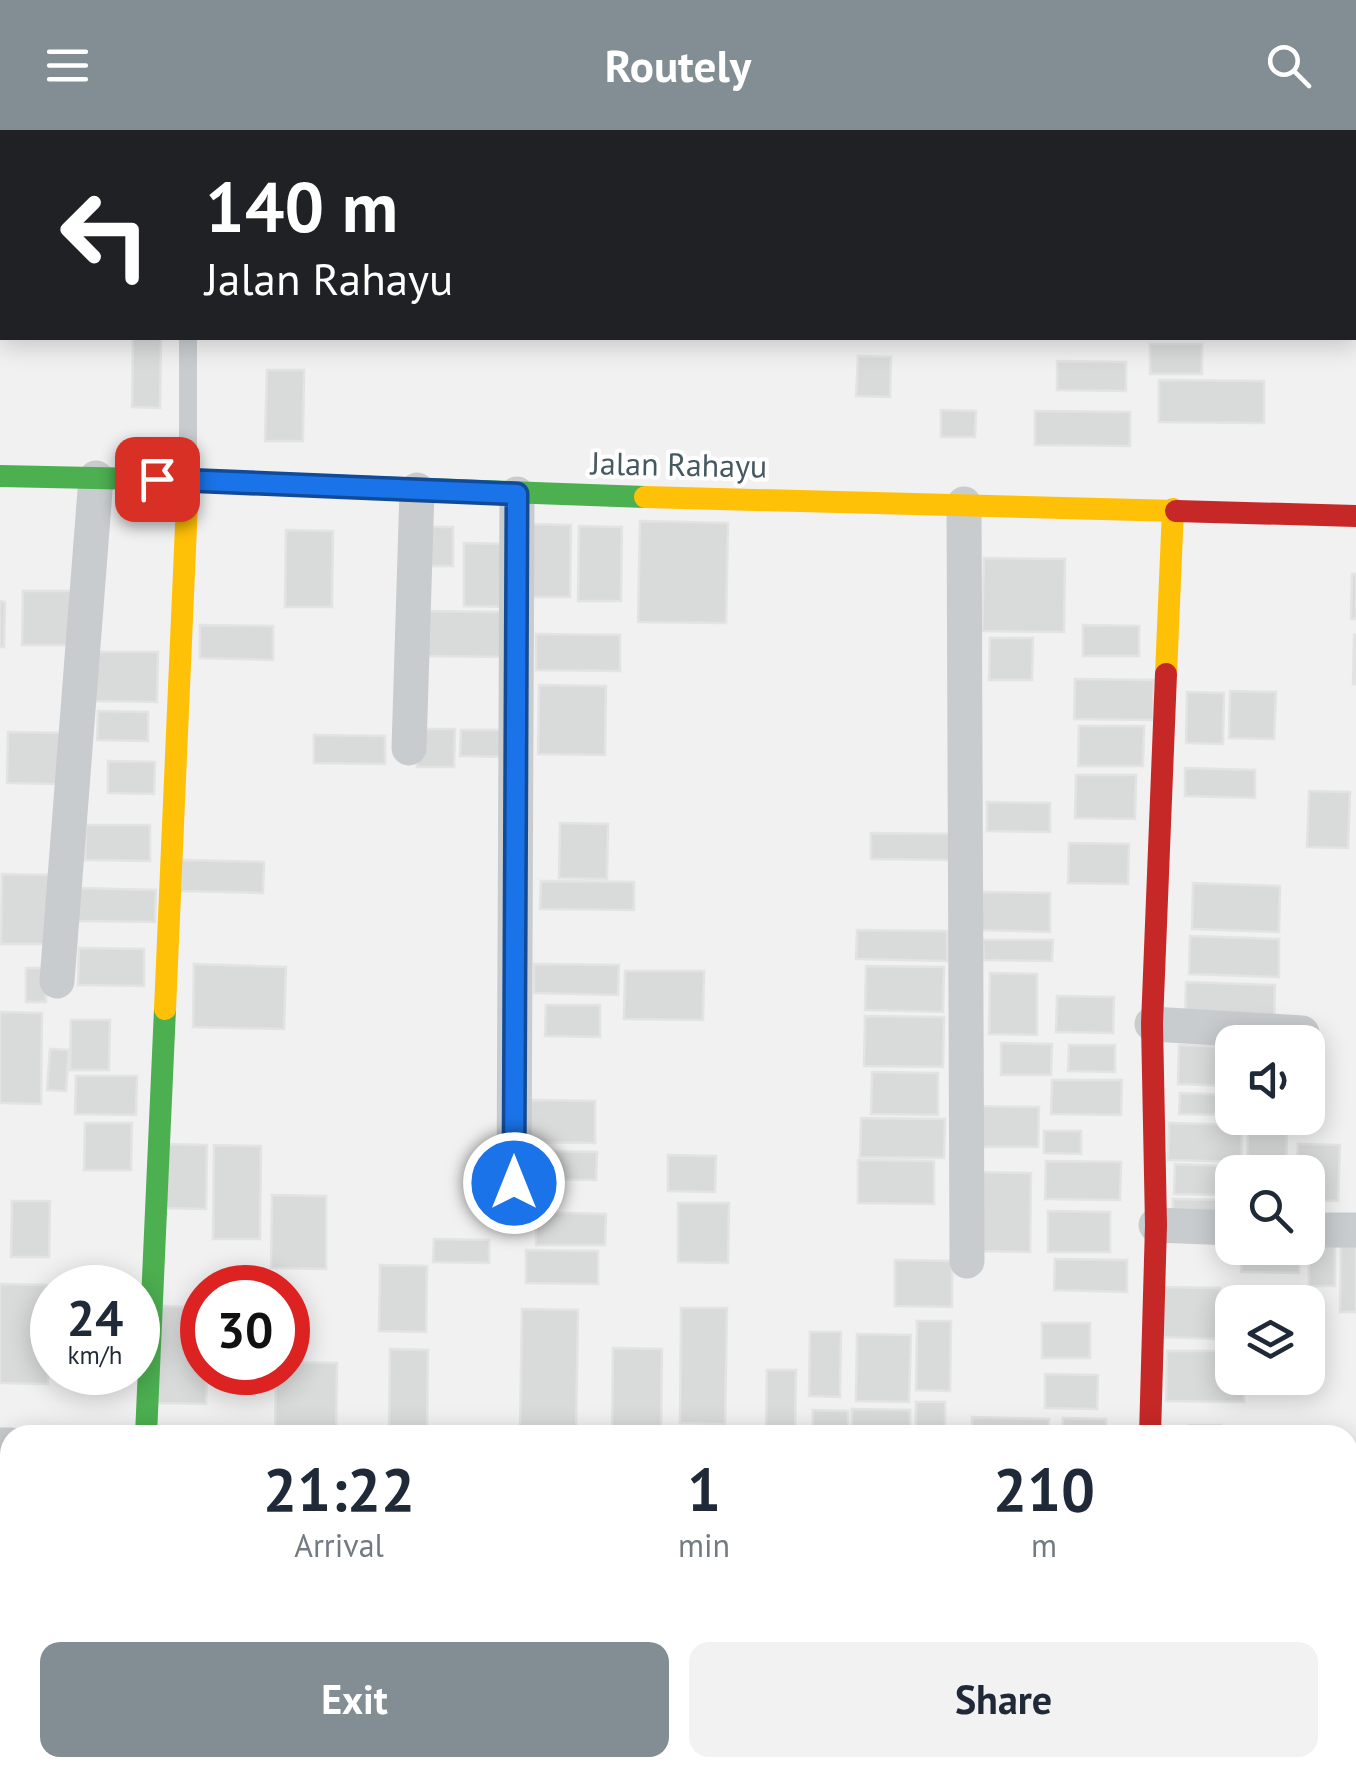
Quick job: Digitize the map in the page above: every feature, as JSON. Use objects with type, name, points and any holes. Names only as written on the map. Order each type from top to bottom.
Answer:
[{"type":"street","name":"Jalan Rahayu","points":[[0,476],[1356,516]]},
{"type":"street","points":[[57,980],[96,478]]},
{"type":"street","points":[[146,1425],[188,480]]},
{"type":"street","points":[[409,748],[416,490]]},
{"type":"street","points":[[514,1183],[517,494]]},
{"type":"street","points":[[964,504],[967,1262]]},
{"type":"street","points":[[1150,1425],[1156,1226],[1152,1024],[1173,509]]},
{"type":"street","points":[[1152,1024],[1215,1028]]},
{"type":"street","points":[[1156,1226],[1215,1228]]},
{"type":"street","points":[[1325,1230],[1356,1230]]},
{"type":"lane","points":[[188,340],[188,480]]},
{"type":"building","points":[[133,340],[161,340],[160,408],[132,407]]},
{"type":"building","points":[[1150,344],[1202,344],[1202,374],[1150,374]]},
{"type":"building","points":[[858,356],[891,357],[890,397],[856,396]]},
{"type":"building","points":[[1057,361],[1126,362],[1126,391],[1057,390]]},
{"type":"building","points":[[267,370],[304,370],[303,441],[265,441]]},
{"type":"building","points":[[1159,380],[1264,381],[1264,423],[1159,422]]},
{"type":"building","points":[[941,410],[976,411],[975,437],[941,437]]},
{"type":"building","points":[[1035,411],[1130,412],[1130,446],[1035,445]]},
{"type":"building","points":[[640,521],[728,523],[726,623],[638,622]]},
{"type":"building","points":[[523,524],[571,525],[570,597],[522,597]]},
{"type":"building","points":[[579,526],[622,527],[621,601],[578,601]]},
{"type":"building","points":[[423,527],[453,527],[453,566],[423,566]]},
{"type":"building","points":[[286,530],[333,531],[332,607],[285,607]]},
{"type":"building","points":[[464,543],[507,544],[506,607],[464,606]]},
{"type":"building","points":[[984,558],[1065,559],[1064,632],[982,631]]},
{"type":"building","points":[[1352,574],[1356,574],[1356,619],[1351,619]]},
{"type":"building","points":[[23,591],[73,591],[73,645],[22,645]]},
{"type":"building","points":[[0,601],[5,602],[4,647],[0,647]]},
{"type":"building","points":[[422,611],[508,612],[507,657],[422,656]]},
{"type":"building","points":[[200,625],[273,626],[273,660],[200,658]]},
{"type":"building","points":[[1083,625],[1139,626],[1139,656],[1083,656]]},
{"type":"building","points":[[536,634],[620,635],[620,671],[536,670]]},
{"type":"building","points":[[1356,635],[1356,684],[1353,684]]},
{"type":"building","points":[[990,638],[1033,638],[1032,680],[989,680]]},
{"type":"building","points":[[93,652],[158,652],[157,702],[93,701]]},
{"type":"building","points":[[1075,679],[1154,680],[1153,720],[1074,719]]},
{"type":"building","points":[[539,685],[606,686],[605,755],[538,754]]},
{"type":"building","points":[[1230,691],[1276,692],[1274,739],[1229,738]]},
{"type":"building","points":[[1187,692],[1224,693],[1223,744],[1186,743]]},
{"type":"building","points":[[98,711],[148,712],[148,741],[97,740]]},
{"type":"building","points":[[1079,726],[1144,726],[1143,766],[1078,766]]},
{"type":"building","points":[[417,729],[455,729],[454,767],[417,767]]},
{"type":"building","points":[[461,730],[508,730],[508,757],[460,756]]},
{"type":"building","points":[[8,732],[65,733],[65,784],[7,783]]},
{"type":"building","points":[[314,735],[385,736],[385,764],[314,763]]},
{"type":"building","points":[[108,761],[155,762],[154,794],[108,793]]},
{"type":"building","points":[[1185,768],[1255,770],[1255,798],[1185,796]]},
{"type":"building","points":[[1076,775],[1136,775],[1135,819],[1075,818]]},
{"type":"building","points":[[1309,791],[1350,792],[1348,848],[1307,847]]},
{"type":"building","points":[[987,802],[1050,803],[1050,832],[987,831]]},
{"type":"building","points":[[560,823],[608,824],[607,879],[559,878]]},
{"type":"building","points":[[86,825],[150,825],[150,861],[85,860]]},
{"type":"building","points":[[871,833],[953,834],[953,860],[871,859]]},
{"type":"building","points":[[1069,843],[1129,844],[1128,884],[1068,883]]},
{"type":"building","points":[[181,860],[264,862],[263,893],[181,891]]},
{"type":"building","points":[[2,874],[54,875],[53,944],[1,944]]},
{"type":"building","points":[[541,881],[634,882],[634,910],[540,909]]},
{"type":"building","points":[[1193,883],[1280,886],[1279,932],[1192,929]]},
{"type":"building","points":[[79,888],[156,890],[155,922],[78,921]]},
{"type":"building","points":[[977,892],[1050,893],[1050,932],[977,930]]},
{"type":"building","points":[[857,930],[947,931],[947,961],[856,959]]},
{"type":"building","points":[[1190,936],[1279,939],[1279,977],[1189,974]]},
{"type":"building","points":[[983,940],[1053,940],[1052,961],[984,960]]},
{"type":"building","points":[[79,948],[144,949],[144,986],[78,985]]},
{"type":"building","points":[[194,964],[286,967],[284,1029],[193,1027]]},
{"type":"building","points":[[534,964],[619,965],[618,995],[534,993]]},
{"type":"building","points":[[866,966],[944,967],[943,1012],[865,1010]]},
{"type":"building","points":[[26,968],[46,968],[46,1002],[26,1002]]},
{"type":"building","points":[[625,971],[704,971],[703,1020],[624,1019]]},
{"type":"building","points":[[990,973],[1037,974],[1037,1035],[989,1034]]},
{"type":"building","points":[[1186,982],[1275,985],[1274,1025],[1185,1024]]},
{"type":"building","points":[[1057,996],[1114,997],[1113,1033],[1056,1032]]},
{"type":"building","points":[[546,1005],[600,1005],[600,1037],[545,1036]]},
{"type":"building","points":[[0,1012],[42,1013],[41,1104],[0,1103]]},
{"type":"building","points":[[865,1016],[944,1017],[943,1067],[864,1066]]},
{"type":"building","points":[[71,1020],[110,1020],[109,1070],[70,1070]]},
{"type":"building","points":[[1001,1043],[1052,1044],[1051,1075],[1001,1075]]},
{"type":"building","points":[[1069,1045],[1115,1045],[1115,1072],[1068,1071]]},
{"type":"building","points":[[1179,1045],[1215,1046],[1215,1085],[1178,1084]]},
{"type":"building","points":[[50,1049],[69,1050],[66,1091],[47,1090]]},
{"type":"building","points":[[872,1072],[938,1073],[938,1115],[871,1114]]},
{"type":"building","points":[[76,1076],[137,1076],[136,1115],[75,1114]]},
{"type":"building","points":[[1052,1080],[1122,1080],[1121,1115],[1051,1114]]},
{"type":"building","points":[[1180,1093],[1215,1094],[1215,1115],[1179,1114]]},
{"type":"building","points":[[530,1100],[595,1101],[595,1143],[529,1142]]},
{"type":"building","points":[[975,1106],[1039,1107],[1038,1147],[975,1147]]},
{"type":"building","points":[[861,1118],[945,1119],[944,1158],[860,1157]]},
{"type":"building","points":[[85,1123],[132,1123],[131,1170],[84,1170]]},
{"type":"building","points":[[1169,1123],[1215,1124],[1215,1135],[1242,1135],[1241,1155],[1215,1155],[1215,1161],[1168,1160]]},
{"type":"building","points":[[1044,1131],[1081,1131],[1081,1154],[1044,1153]]},
{"type":"building","points":[[1248,1135],[1287,1135],[1286,1155],[1247,1155]]},
{"type":"building","points":[[162,1144],[207,1145],[206,1209],[162,1208]]},
{"type":"building","points":[[1298,1144],[1340,1145],[1338,1201],[1325,1201],[1325,1155],[1298,1155]]},
{"type":"building","points":[[214,1145],[261,1146],[260,1239],[213,1239]]},
{"type":"building","points":[[534,1151],[597,1152],[596,1180],[533,1179]]},
{"type":"building","points":[[668,1155],[716,1156],[715,1192],[668,1191]]},
{"type":"building","points":[[858,1160],[934,1161],[934,1204],[858,1203]]},
{"type":"building","points":[[1046,1161],[1121,1162],[1120,1200],[1045,1199]]},
{"type":"building","points":[[1175,1164],[1215,1166],[1215,1195],[1174,1194]]},
{"type":"building","points":[[971,1172],[1031,1173],[1030,1252],[970,1251]]},
{"type":"building","points":[[272,1195],[326,1196],[326,1269],[271,1265]]},
{"type":"building","points":[[1173,1199],[1215,1200],[1215,1219],[1173,1217]]},
{"type":"building","points":[[12,1201],[50,1201],[49,1257],[11,1257]]},
{"type":"building","points":[[678,1203],[729,1203],[728,1263],[678,1262]]},
{"type":"building","points":[[1048,1211],[1110,1212],[1110,1252],[1048,1252]]},
{"type":"building","points":[[536,1212],[606,1214],[605,1245],[536,1245]]},
{"type":"building","points":[[434,1239],[489,1240],[489,1263],[433,1262]]},
{"type":"building","points":[[1341,1242],[1356,1242],[1356,1312],[1340,1312]]},
{"type":"building","points":[[1325,1244],[1335,1244],[1335,1286],[1309,1285],[1309,1265],[1325,1265]]},
{"type":"building","points":[[526,1250],[598,1251],[598,1284],[526,1283]]},
{"type":"building","points":[[1055,1259],[1127,1260],[1127,1292],[1054,1290]]},
{"type":"building","points":[[895,1260],[952,1261],[952,1307],[895,1306]]},
{"type":"building","points":[[380,1265],[427,1266],[426,1332],[379,1331]]},
{"type":"building","points":[[1241,1265],[1299,1265],[1299,1273],[1241,1272]]},
{"type":"building","points":[[0,1284],[30,1285],[30,1384],[0,1383]]},
{"type":"building","points":[[1159,1287],[1215,1288],[1215,1339],[1159,1337]]},
{"type":"building","points":[[160,1306],[180,1306],[180,1395],[206,1395],[206,1404],[157,1403]]},
{"type":"building","points":[[681,1308],[727,1308],[725,1424],[680,1423]]},
{"type":"building","points":[[522,1309],[578,1310],[576,1425],[520,1425]]},
{"type":"building","points":[[917,1321],[951,1321],[950,1391],[916,1390]]},
{"type":"building","points":[[1042,1323],[1090,1323],[1090,1358],[1042,1358]]},
{"type":"building","points":[[810,1332],[841,1332],[840,1397],[809,1396]]},
{"type":"building","points":[[857,1334],[911,1335],[909,1402],[856,1401]]},
{"type":"building","points":[[613,1348],[662,1349],[661,1425],[612,1425]]},
{"type":"building","points":[[390,1349],[428,1350],[427,1425],[389,1425]]},
{"type":"building","points":[[1167,1351],[1215,1351],[1215,1395],[1244,1395],[1244,1402],[1166,1401]]},
{"type":"building","points":[[310,1362],[337,1363],[336,1425],[275,1425],[276,1395],[310,1395]]},
{"type":"building","points":[[767,1370],[796,1370],[795,1425],[766,1425]]},
{"type":"building","points":[[1045,1374],[1098,1375],[1097,1409],[1045,1408]]},
{"type":"building","points":[[916,1402],[945,1402],[945,1425],[916,1425]]},
{"type":"building","points":[[852,1409],[910,1410],[910,1425],[852,1425]]},
{"type":"building","points":[[813,1410],[848,1411],[848,1425],[813,1425]]},
{"type":"building","points":[[972,1417],[1049,1419],[1049,1425],[972,1425]]},
{"type":"building","points":[[1063,1418],[1106,1419],[1106,1425],[1063,1425]]},
{"type":"traffic: fast","points":[[0,476],[645,497]]},
{"type":"traffic: fast","points":[[146,1425],[165,1009]]},
{"type":"traffic: slow","points":[[165,1009],[188,480]]},
{"type":"traffic: slow","points":[[645,497],[1176,511]]},
{"type":"traffic: slow","points":[[1166,674],[1173,509]]},
{"type":"traffic: jam","points":[[1176,511],[1356,516]]},
{"type":"traffic: jam","points":[[1150,1425],[1156,1225],[1152,1024],[1166,674]]},
{"type":"route","points":[[157,479],[517,494],[514,1183]]}]
